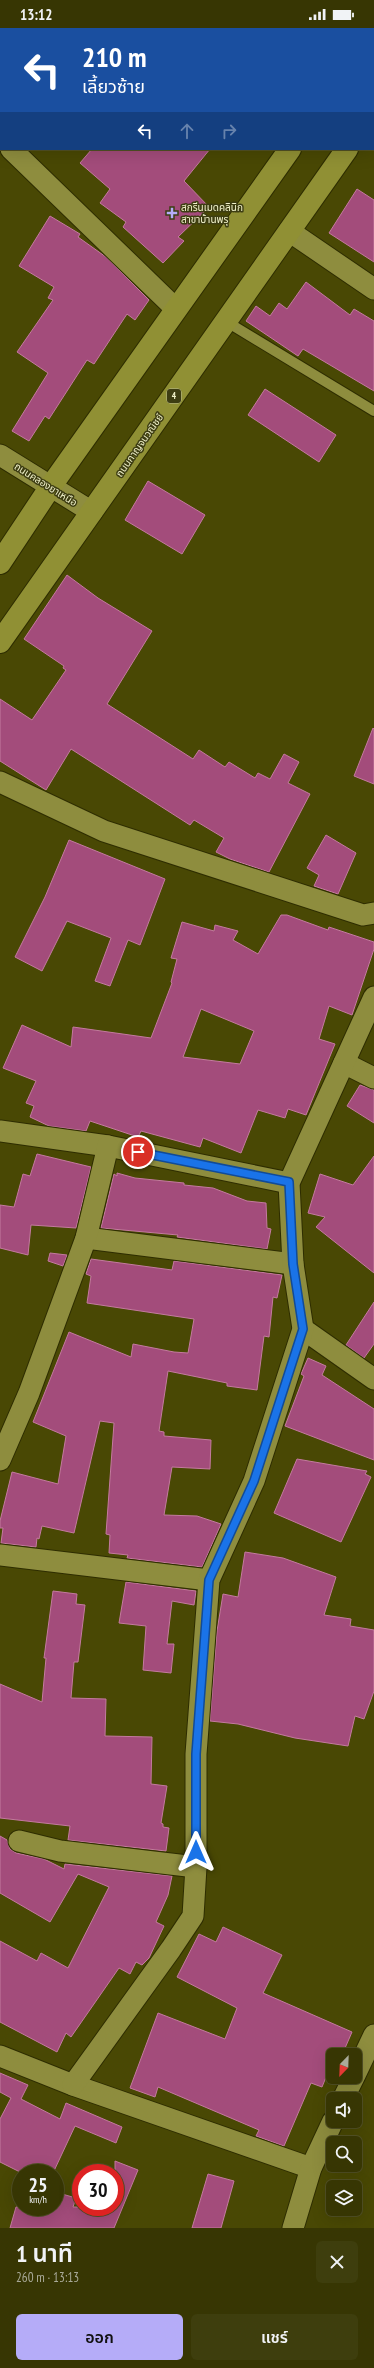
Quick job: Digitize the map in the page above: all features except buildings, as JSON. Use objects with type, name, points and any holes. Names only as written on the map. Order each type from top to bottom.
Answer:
[{"type":"highway","points":[[0,563],[51,486],[289,150]]},
{"type":"highway","name":"ถนนกาญจนวณิชย์","points":[[0,642],[346,150]]},
{"type":"street","points":[[12,150],[176,309]]},
{"type":"street","points":[[289,231],[374,289]]},
{"type":"street","name":"ถนนคลองยาเหนือ","points":[[0,455],[92,512]]},
{"type":"street","points":[[0,782],[104,831],[363,915],[374,913]]},
{"type":"street","points":[[73,2084],[171,1949],[193,1916],[196,1866],[196,1754],[209,1580],[254,1481],[303,1329],[293,1264],[289,1182],[374,997]]},
{"type":"street","points":[[344,1064],[374,1078]]},
{"type":"street","points":[[0,1131],[108,1146],[289,1182]]},
{"type":"street","points":[[0,1460],[29,1393],[86,1238],[108,1146]]},
{"type":"street","points":[[86,1238],[293,1264]]},
{"type":"street","points":[[303,1329],[374,1379]]},
{"type":"street","points":[[0,1555],[209,1580]]},
{"type":"street","points":[[19,1841],[60,1851],[196,1866]]},
{"type":"street","points":[[362,2060],[374,2035]]},
{"type":"street","points":[[0,2056],[73,2084],[311,2168]]},
{"type":"street","points":[[293,2228],[311,2168],[330,2128]]},
{"type":"lane","points":[[226,322],[374,411]]},
{"type":"place","name":"สกรีนเมดคลินิก สาขาบ้านพรุ","points":[[172,213]]},
{"type":"route","points":[[138,1152],[289,1182],[293,1264],[303,1329],[254,1481],[209,1580],[196,1754],[196,1852]]}]
